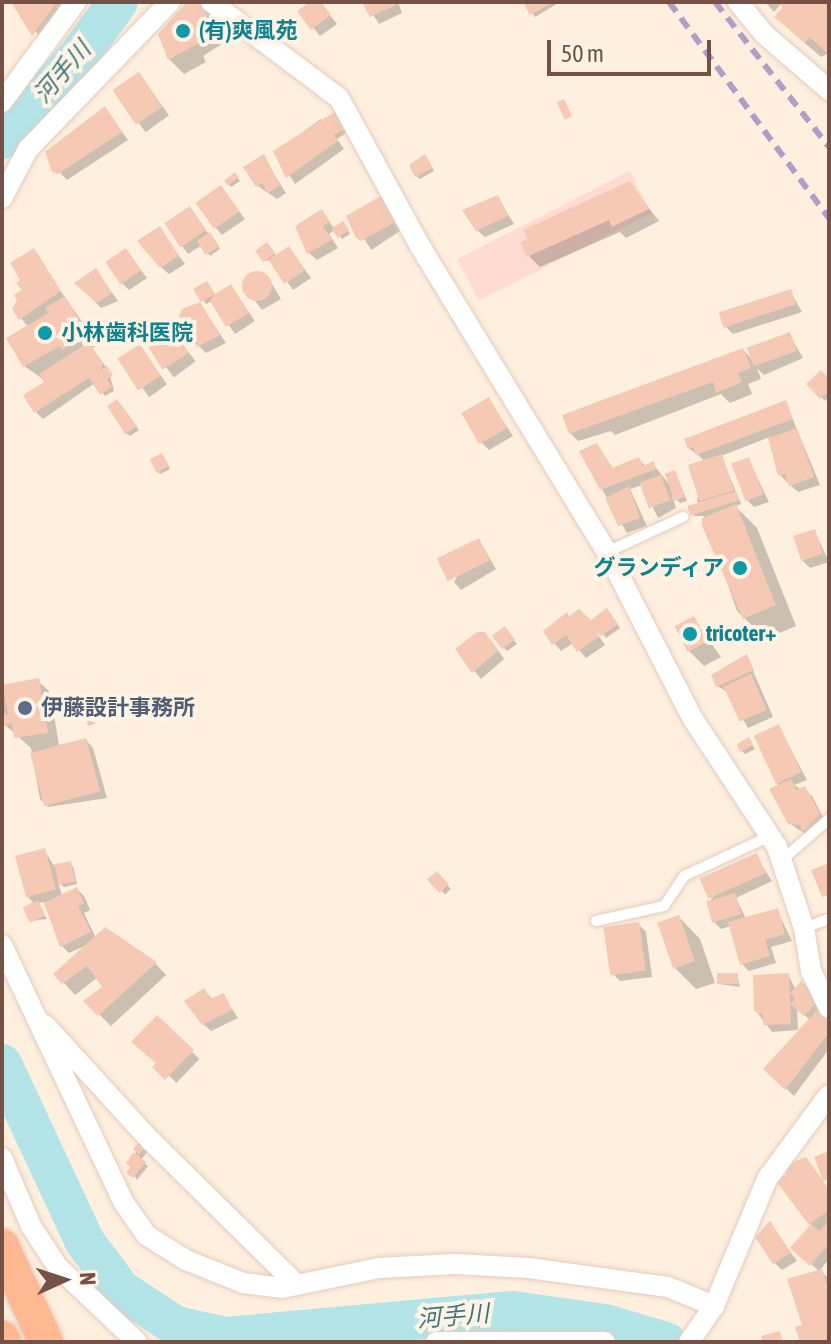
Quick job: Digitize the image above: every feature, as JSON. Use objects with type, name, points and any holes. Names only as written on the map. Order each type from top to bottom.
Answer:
[{"type":"highway","points":[[2,1246],[46,1342]]},
{"type":"street","points":[[2,102],[76,2]]},
{"type":"street","points":[[2,198],[28,149],[170,2]]},
{"type":"street","points":[[211,2],[339,98],[420,246],[607,552],[693,719],[782,860],[804,928],[811,971],[829,1008]]},
{"type":"street","points":[[738,2],[764,34],[829,90]]},
{"type":"street","points":[[2,945],[26,1004],[106,1170],[146,1235],[186,1260],[243,1283],[297,1285],[379,1268],[455,1264],[605,1275],[668,1287],[708,1313]]},
{"type":"street","points":[[26,1004],[151,1141],[297,1285]]},
{"type":"street","points":[[689,1342],[708,1313],[767,1179],[829,1095]]},
{"type":"street","points":[[2,1158],[31,1226],[57,1266],[137,1342]]},
{"type":"street","points":[[436,1342],[605,1342]]},
{"type":"lane","points":[[607,552],[683,517]]},
{"type":"lane","points":[[782,860],[829,819]]},
{"type":"lane","points":[[596,921],[664,906],[684,876],[768,837]]},
{"type":"lane","points":[[804,928],[829,919]]},
{"type":"shaded area","points":[[630,171],[651,213],[478,301],[457,259]]},
{"type":"building","points":[[11,2],[57,2],[32,36]]},
{"type":"building","name":"(有)爽風苑","points":[[187,2],[201,2],[210,23],[220,17],[227,28],[168,60],[158,34]]},
{"type":"building","points":[[310,2],[321,2],[331,15],[311,30],[297,11]]},
{"type":"building","points":[[362,2],[394,2],[396,5],[370,17]]},
{"type":"building","points":[[523,2],[554,2],[530,15]]},
{"type":"building","points":[[777,2],[829,2],[829,55],[810,37],[805,43],[774,17],[783,7]]},
{"type":"building","points":[[139,72],[162,107],[136,125],[112,90]]},
{"type":"building","points":[[564,99],[572,116],[565,120],[557,102]]},
{"type":"building","points":[[105,106],[122,132],[58,174],[52,172],[45,152]]},
{"type":"building","points":[[339,109],[349,126],[334,135],[338,141],[286,178],[273,151]]},
{"type":"building","points":[[264,154],[280,185],[268,193],[262,183],[256,187],[243,167]]},
{"type":"building","points":[[425,154],[433,168],[415,177],[409,165]]},
{"type":"building","points":[[235,172],[239,177],[228,185],[224,181]]},
{"type":"building","points":[[630,181],[649,209],[612,227],[609,220],[527,257],[520,242],[528,239],[523,230]]},
{"type":"building","points":[[221,185],[239,211],[214,229],[196,203]]},
{"type":"building","points":[[384,194],[399,220],[361,241],[356,238],[346,216]]},
{"type":"building","points":[[498,195],[508,216],[476,231],[462,210]]},
{"type":"building","points":[[190,206],[206,230],[181,247],[164,223]]},
{"type":"building","points":[[322,209],[330,222],[323,226],[332,240],[307,254],[295,226]]},
{"type":"building","points":[[343,221],[349,230],[338,238],[331,229]]},
{"type":"building","points":[[160,226],[179,256],[160,268],[137,241]]},
{"type":"building","points":[[210,232],[219,246],[206,255],[197,241]]},
{"type":"building","points":[[267,242],[275,253],[263,262],[255,251]]},
{"type":"building","points":[[289,246],[305,270],[284,284],[268,260]]},
{"type":"building","points":[[34,248],[61,291],[19,320],[12,309],[17,301],[14,295],[22,290],[16,283],[20,280],[10,263]]},
{"type":"building","points":[[126,248],[141,270],[120,284],[105,262]]},
{"type":"building","points":[[96,268],[112,293],[97,303],[74,283]]},
{"type":"building","points":[[257,271],[263,272],[271,280],[271,292],[263,300],[257,301],[251,300],[243,292],[242,286],[243,280],[251,272]]},
{"type":"building","points":[[207,281],[215,294],[201,302],[193,289]]},
{"type":"building","points":[[231,284],[249,313],[226,327],[210,301]]},
{"type":"building","points":[[791,289],[796,304],[724,328],[719,312]]},
{"type":"building","name":"小林歯科医院","points":[[65,296],[84,329],[68,339],[71,345],[62,350],[60,346],[23,367],[6,338],[48,313],[45,308]]},
{"type":"building","points":[[200,302],[220,335],[197,347],[179,317],[182,309]]},
{"type":"building","points":[[175,331],[189,353],[162,369],[149,347]]},
{"type":"building","points":[[790,332],[797,351],[754,367],[747,348]]},
{"type":"building","points":[[89,342],[103,364],[100,370],[107,366],[113,375],[107,379],[112,387],[100,395],[89,378],[34,413],[23,395],[44,382],[39,374]]},
{"type":"building","points":[[140,344],[161,376],[138,391],[117,359]]},
{"type":"building","points":[[743,348],[751,368],[738,373],[742,382],[716,393],[713,382],[569,434],[562,415]]},
{"type":"building","points":[[821,370],[829,378],[829,391],[820,399],[806,384]]},
{"type":"building","points":[[489,397],[507,428],[479,444],[461,413]]},
{"type":"building","points":[[117,399],[137,426],[125,434],[107,406]]},
{"type":"building","points":[[786,400],[793,419],[696,455],[693,447],[688,449],[684,439]]},
{"type":"building","points":[[797,428],[814,477],[789,486],[785,474],[778,476],[768,438]]},
{"type":"building","points":[[597,443],[612,468],[639,457],[643,466],[654,461],[656,469],[600,490],[579,451]]},
{"type":"building","points":[[162,453],[169,466],[157,473],[150,460]]},
{"type":"building","points":[[722,454],[734,490],[700,501],[688,465]]},
{"type":"building","points":[[749,457],[763,494],[746,501],[731,464]]},
{"type":"building","points":[[675,470],[685,497],[675,501],[665,474]]},
{"type":"building","points":[[661,475],[670,500],[649,508],[639,483]]},
{"type":"building","points":[[629,486],[640,518],[618,526],[605,498]]},
{"type":"building","points":[[736,491],[739,501],[690,515],[687,506]]},
{"type":"building","name":"グランディア","points":[[736,504],[776,605],[743,619],[702,526],[702,518]]},
{"type":"building","points":[[815,529],[823,554],[801,561],[793,536]]},
{"type":"building","points":[[479,538],[490,560],[448,581],[437,559]]},
{"type":"building","points":[[607,608],[618,624],[601,636],[596,632],[599,637],[577,652],[566,635],[552,645],[543,631],[567,612],[569,616],[579,609],[591,620]]},
{"type":"building","name":"tricoter+","points":[[694,616],[707,642],[688,652],[674,626]]},
{"type":"building","points":[[505,626],[515,640],[502,649],[492,635]]},
{"type":"building","points":[[477,632],[485,632],[498,651],[472,673],[455,649]]},
{"type":"building","points":[[747,654],[754,670],[716,687],[711,675]]},
{"type":"building","points":[[751,674],[767,710],[739,722],[724,686]]},
{"type":"building","name":"伊藤設計事務所","points":[[39,678],[48,733],[14,738],[12,724],[4,726],[2,715],[8,714],[2,685]]},
{"type":"building","points":[[90,710],[95,724],[88,726],[84,712]]},
{"type":"building","points":[[779,724],[801,772],[776,784],[754,736]]},
{"type":"building","points":[[749,737],[753,745],[740,752],[737,744]]},
{"type":"building","points":[[86,738],[100,791],[44,806],[30,753]]},
{"type":"building","points":[[791,779],[796,790],[805,786],[820,814],[802,832],[800,825],[788,824],[769,789]]},
{"type":"building","points":[[45,848],[56,890],[26,898],[15,856]]},
{"type":"building","points":[[757,853],[766,873],[708,899],[699,879]]},
{"type":"building","points":[[71,861],[75,882],[58,885],[54,864]]},
{"type":"building","points":[[829,863],[829,895],[822,897],[811,870]]},
{"type":"building","points":[[437,871],[449,885],[439,893],[427,880]]},
{"type":"building","points":[[77,887],[84,903],[78,906],[91,932],[60,947],[44,903]]},
{"type":"building","points":[[735,893],[741,914],[712,922],[706,901]]},
{"type":"building","points":[[38,900],[45,915],[30,923],[23,907]]},
{"type":"building","points":[[778,908],[785,934],[765,940],[770,956],[740,965],[728,922]]},
{"type":"building","points":[[679,915],[695,961],[673,969],[657,922]]},
{"type":"building","points":[[639,922],[646,971],[610,976],[603,927]]},
{"type":"building","points":[[105,927],[157,962],[98,1016],[83,1001],[102,987],[87,966],[62,984],[53,974]]},
{"type":"building","points":[[717,973],[738,973],[738,984],[717,984]]},
{"type":"building","points":[[789,973],[791,1024],[763,1025],[763,1015],[754,1011],[753,975]]},
{"type":"building","points":[[801,981],[820,999],[804,1016],[790,1004],[795,999],[790,993]]},
{"type":"building","points":[[204,988],[210,999],[224,993],[232,1010],[202,1025],[184,1001]]},
{"type":"building","points":[[819,1008],[829,1017],[829,1033],[785,1090],[763,1069]]},
{"type":"building","points":[[157,1015],[194,1050],[165,1080],[152,1067],[156,1063],[131,1042]]},
{"type":"building","points":[[149,1130],[155,1135],[139,1154],[133,1149]]},
{"type":"building","points":[[829,1151],[829,1179],[823,1181],[814,1157]]},
{"type":"building","points":[[134,1152],[146,1162],[133,1178],[126,1173],[130,1167],[126,1163]]},
{"type":"building","points":[[806,1157],[829,1189],[829,1210],[809,1225],[776,1181],[787,1174],[781,1167]]},
{"type":"building","points":[[770,1221],[791,1253],[773,1264],[755,1237]]},
{"type":"building","points":[[829,1221],[829,1244],[810,1266],[790,1248],[811,1224],[819,1231]]},
{"type":"building","points":[[822,1269],[829,1291],[829,1342],[800,1342],[795,1327],[802,1325],[787,1279]]},
{"type":"building","points":[[780,1331],[783,1342],[763,1342],[761,1336]]},
{"type":"waterway","name":"河手川","points":[[2,139],[78,56],[118,2]]},
{"type":"waterway","name":"河手川","points":[[2,1064],[85,1242],[121,1290],[176,1326],[226,1337],[513,1311],[605,1324],[666,1342]]},
{"type":"railway","points":[[669,2],[829,218]]},
{"type":"railway","points":[[715,2],[829,147]]},
{"type":"place","name":"(有)爽風苑","points":[[183,31]]},
{"type":"place","name":"小林歯科医院","points":[[45,333]]},
{"type":"place","name":"グランディア","points":[[740,568]]},
{"type":"place","name":"tricoter+","points":[[690,634]]},
{"type":"place","name":"伊藤設計事務所","points":[[25,708]]}]
